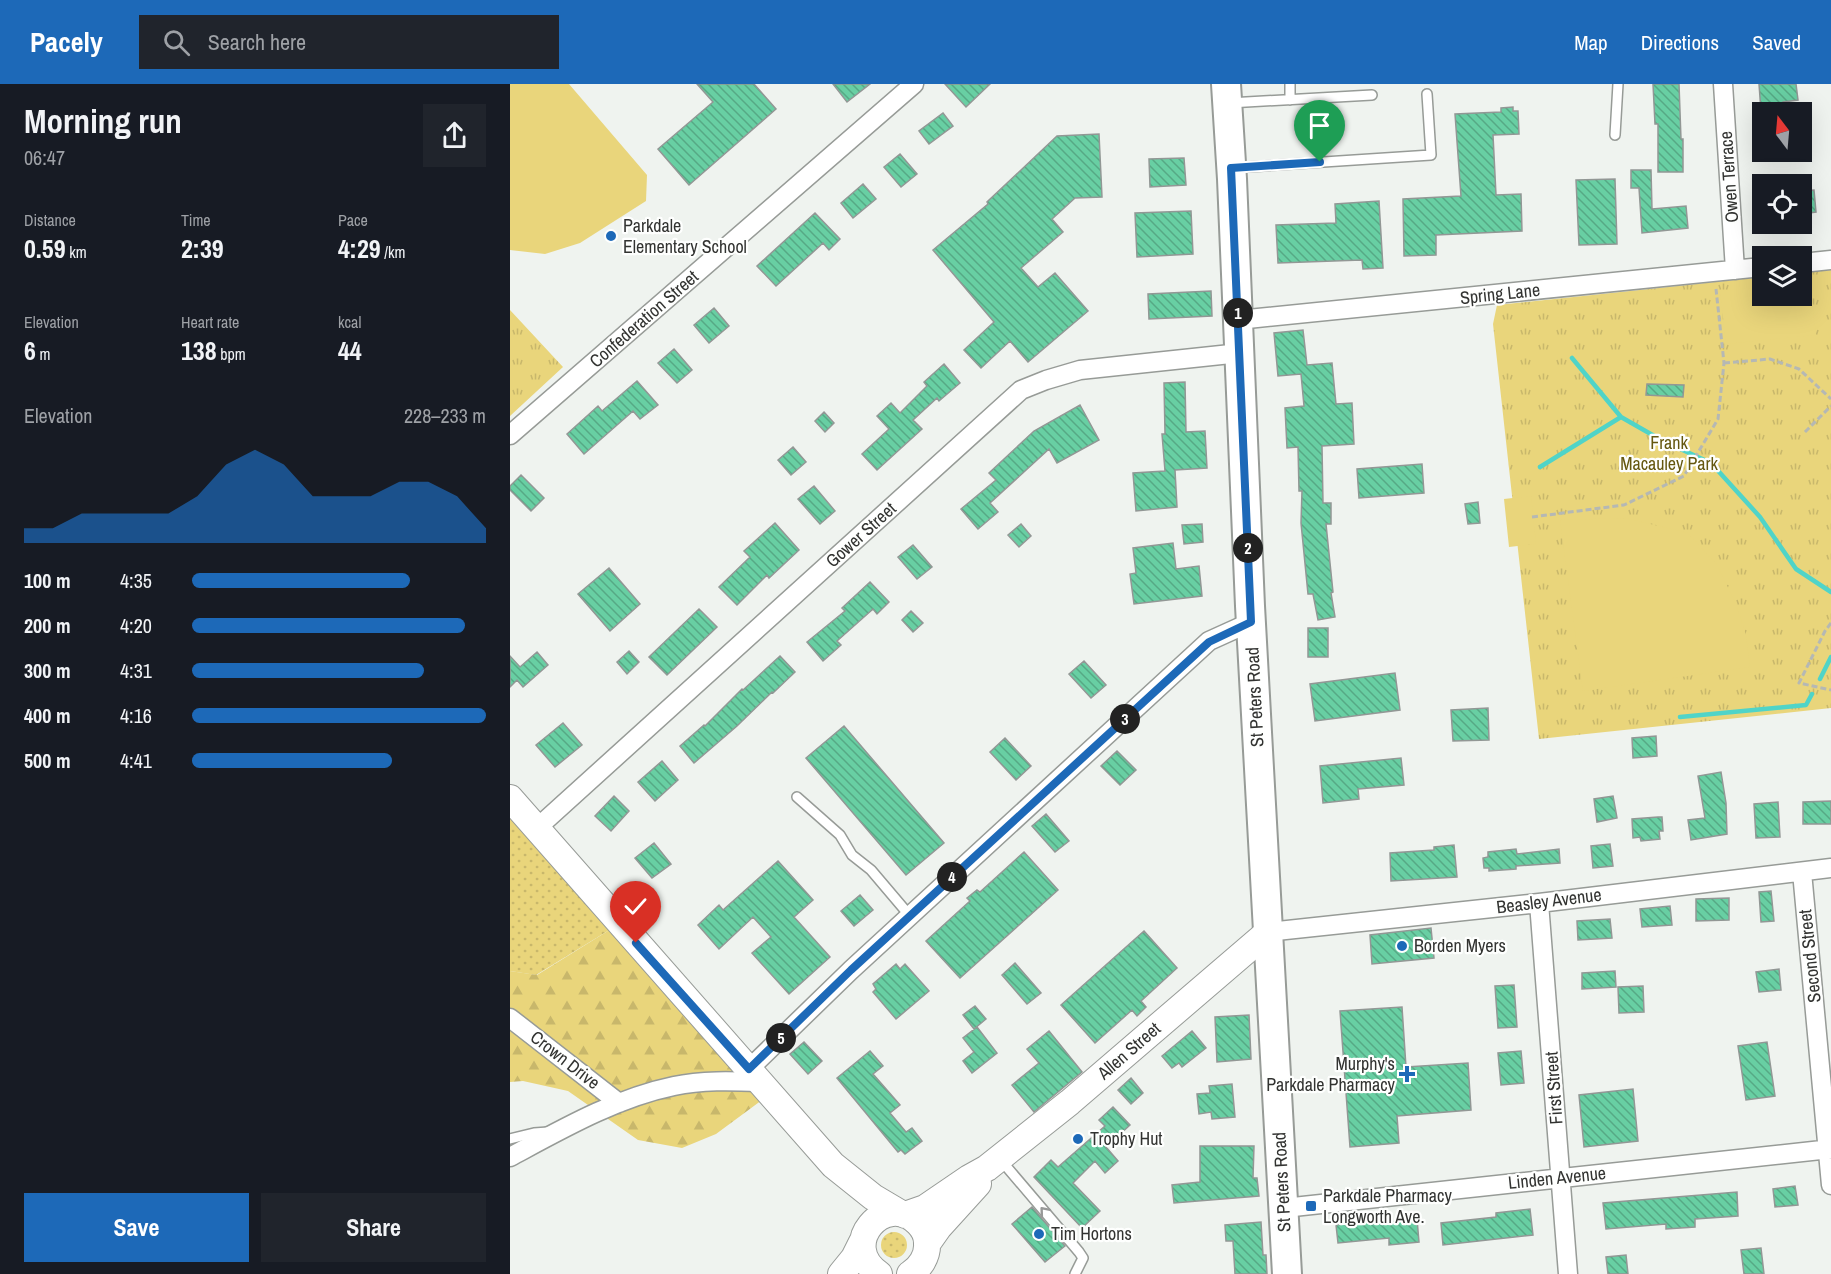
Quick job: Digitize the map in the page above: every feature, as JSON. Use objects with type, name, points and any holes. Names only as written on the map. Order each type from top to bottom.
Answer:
[{"type":"main road","name":"St Peters Road","points":[[1226,93],[1251,622],[1287,1274]]},
{"type":"street","name":"Confederation Street","points":[[510,435],[914,84]]},
{"type":"street","name":"Owen Terrace","points":[[1723,84],[1735,270]]},
{"type":"street","points":[[1812,262],[1831,260]]},
{"type":"street","name":"Spring Lane","points":[[1238,320],[1752,268]]},
{"type":"street","name":"Gower Street","points":[[536,829],[1021,390],[1080,370],[1239,353]]},
{"type":"street","points":[[510,1157],[619,1103],[672,1086],[754,1075],[851,970],[1209,642],[1251,622]]},
{"type":"street","points":[[510,798],[833,1165],[873,1197],[914,1219],[921,1226],[930,1257]]},
{"type":"street","name":"Beasley Avenue","points":[[1268,932],[1831,868]]},
{"type":"street","name":"Second Street","points":[[1802,872],[1830,1149],[1831,1185]]},
{"type":"street","name":"First Street","points":[[1539,903],[1568,1274]]},
{"type":"street","name":"Allen Street","points":[[863,1239],[873,1221],[881,1216],[925,1208],[993,1163],[1078,1095],[1268,932]]},
{"type":"street","name":"Crown Drive","points":[[510,1018],[619,1103]]},
{"type":"street","name":"Linden Avenue","points":[[1284,1208],[1830,1149]]},
{"type":"street","name":"Allen Street","points":[[910,1274],[930,1257],[939,1227],[979,1183],[993,1163]]},
{"type":"street","points":[[833,1165],[860,1219],[862,1251],[871,1268],[879,1274]]},
{"type":"street","points":[[841,1274],[854,1258],[863,1239]]},
{"type":"lane","points":[[1290,84],[1290,99]]},
{"type":"lane","points":[[1615,135],[1618,84]]},
{"type":"lane","points":[[1226,93],[1290,99],[1372,95]]},
{"type":"lane","points":[[1231,168],[1431,155],[1427,94]]},
{"type":"lane","points":[[797,797],[840,835],[852,855],[871,870],[910,916]]},
{"type":"lane","points":[[510,1139],[534,1133],[559,1131]]},
{"type":"lane","points":[[993,1163],[1079,1252],[1083,1258],[1075,1274]]},
{"type":"path","points":[[1532,517],[1623,505],[1684,476],[1718,419],[1724,363],[1715,272]]},
{"type":"path","points":[[1724,363],[1770,359],[1799,369],[1831,399]]},
{"type":"path","points":[[1805,432],[1831,406]]},
{"type":"path","points":[[1831,623],[1799,683],[1831,690]]},
{"type":"green space","points":[[510,84],[569,84],[647,175],[646,201],[580,243],[545,254],[510,250]]},
{"type":"green space","name":"Frank Macauley Park","points":[[1831,270],[1831,708],[1539,739],[1493,324],[1497,305],[1752,278],[1752,306],[1812,306],[1812,272]]},
{"type":"green space","points":[[1752,288],[1752,306],[1812,306],[1812,300],[1816,335],[1726,344],[1720,291]]},
{"type":"green space","points":[[510,310],[563,367],[510,416]]},
{"type":"green space","points":[[1531,496],[1536,544],[1509,547],[1504,499]]},
{"type":"green space","points":[[1625,518],[1688,533],[1717,565],[1736,604],[1746,635],[1750,667],[1583,691],[1560,520]]},
{"type":"green space","points":[[510,816],[611,929],[536,975],[510,971]]},
{"type":"green space","points":[[611,929],[762,1100],[716,1134],[682,1148],[638,1140],[568,1091],[523,1081],[510,1082],[510,971],[537,975]]},
{"type":"green space","points":[[894,1232],[903,1236],[907,1245],[903,1254],[894,1258],[885,1254],[881,1245],[885,1236]]},
{"type":"building","points":[[697,84],[754,84],[776,109],[689,185],[658,149],[713,102]]},
{"type":"building","points":[[833,84],[870,84],[847,102]]},
{"type":"building","points":[[945,84],[990,84],[966,107]]},
{"type":"building","points":[[1653,84],[1679,84],[1683,172],[1658,172],[1658,124],[1655,124]]},
{"type":"building","points":[[1759,84],[1796,84],[1798,100],[1760,102]]},
{"type":"building","points":[[1513,107],[1513,111],[1518,111],[1519,134],[1493,135],[1496,195],[1521,194],[1522,231],[1436,235],[1436,255],[1404,256],[1403,199],[1461,196],[1455,114],[1501,112],[1501,108]]},
{"type":"building","points":[[943,113],[953,126],[929,144],[919,131]]},
{"type":"building","points":[[1099,134],[1102,197],[1075,198],[1052,219],[1063,232],[1021,268],[1038,287],[1055,273],[1088,311],[1028,362],[1010,341],[981,368],[964,350],[994,322],[933,250],[988,204],[987,202],[1057,136]]},
{"type":"building","points":[[900,154],[917,174],[901,187],[884,167]]},
{"type":"building","points":[[1184,158],[1186,185],[1150,187],[1149,159]]},
{"type":"building","points":[[1631,170],[1651,170],[1652,209],[1686,206],[1688,228],[1642,233],[1639,188],[1631,188]]},
{"type":"building","points":[[1615,179],[1617,244],[1579,245],[1576,180]]},
{"type":"building","points":[[863,184],[876,199],[853,218],[841,203]]},
{"type":"building","points":[[1812,190],[1814,190],[1816,212],[1812,213]]},
{"type":"building","points":[[1379,201],[1383,268],[1363,269],[1362,260],[1278,263],[1276,225],[1336,223],[1335,204]]},
{"type":"building","points":[[1191,211],[1193,254],[1137,257],[1135,213]]},
{"type":"building","points":[[815,213],[840,239],[829,250],[823,243],[776,286],[757,266]]},
{"type":"building","points":[[1211,291],[1212,316],[1149,319],[1148,294]]},
{"type":"building","points":[[714,308],[729,326],[709,343],[694,325]]},
{"type":"building","points":[[1303,330],[1307,365],[1332,363],[1336,404],[1352,403],[1354,444],[1322,446],[1323,503],[1331,503],[1331,524],[1326,524],[1335,617],[1318,620],[1313,594],[1308,594],[1301,523],[1302,491],[1299,491],[1298,447],[1287,448],[1285,408],[1304,406],[1301,374],[1278,376],[1274,333]]},
{"type":"building","points":[[674,349],[692,370],[677,383],[658,363]]},
{"type":"building","points":[[944,364],[960,383],[939,401],[937,398],[913,420],[922,429],[877,470],[862,454],[889,429],[877,416],[891,403],[900,413],[927,386],[924,382]]},
{"type":"building","points":[[637,381],[658,405],[640,419],[633,411],[584,454],[567,434],[598,406],[602,411]]},
{"type":"building","points":[[1185,382],[1186,432],[1205,431],[1207,468],[1175,470],[1177,507],[1136,511],[1133,473],[1165,471],[1162,434],[1165,434],[1164,383]]},
{"type":"building","points":[[1647,384],[1684,385],[1683,397],[1646,395]]},
{"type":"building","points":[[1080,405],[1099,440],[1057,463],[1049,449],[990,503],[998,512],[978,529],[961,509],[996,480],[989,473],[1034,431]]},
{"type":"building","points":[[824,412],[834,423],[825,432],[815,421]]},
{"type":"building","points":[[793,447],[806,462],[791,475],[778,460]]},
{"type":"building","points":[[1422,464],[1424,493],[1359,498],[1357,469]]},
{"type":"building","points":[[521,475],[544,498],[531,511],[510,490],[510,486]]},
{"type":"building","points":[[814,486],[835,511],[820,524],[798,499]]},
{"type":"building","points":[[1478,502],[1480,523],[1468,524],[1465,504]]},
{"type":"building","points":[[775,523],[799,550],[769,578],[767,575],[737,605],[719,587],[750,557],[744,551]]},
{"type":"building","points":[[1021,524],[1031,536],[1019,547],[1008,535]]},
{"type":"building","points":[[1202,524],[1203,542],[1184,544],[1182,525]]},
{"type":"building","points":[[1173,543],[1176,569],[1199,566],[1202,596],[1134,604],[1130,574],[1136,573],[1133,548]]},
{"type":"building","points":[[913,545],[932,567],[917,579],[898,557]]},
{"type":"building","points":[[609,568],[640,604],[610,631],[578,594]]},
{"type":"building","points":[[870,582],[889,602],[877,614],[873,609],[837,641],[841,645],[823,661],[807,642],[845,611],[842,608]]},
{"type":"building","points":[[699,609],[717,627],[667,675],[649,657]]},
{"type":"building","points":[[911,611],[923,623],[913,632],[902,620]]},
{"type":"building","points":[[1308,628],[1328,628],[1328,657],[1308,657]]},
{"type":"building","points":[[629,651],[639,662],[627,674],[617,662]]},
{"type":"building","points":[[537,652],[548,665],[523,687],[517,680],[510,687],[510,656],[520,667]]},
{"type":"building","points":[[780,656],[795,672],[694,763],[680,746],[705,726],[742,689]]},
{"type":"building","points":[[1084,661],[1106,685],[1091,698],[1069,674]]},
{"type":"building","points":[[1395,673],[1400,710],[1315,721],[1310,684]]},
{"type":"building","points":[[1488,708],[1489,740],[1453,741],[1451,710]]},
{"type":"building","points":[[563,723],[582,745],[555,767],[536,745]]},
{"type":"building","points":[[844,726],[944,843],[906,875],[806,758]]},
{"type":"building","points":[[1656,736],[1657,756],[1633,758],[1632,738]]},
{"type":"building","points":[[1005,738],[1031,766],[1016,780],[990,752]]},
{"type":"building","points":[[1117,751],[1136,770],[1120,785],[1101,766]]},
{"type":"building","points":[[1401,758],[1404,785],[1358,789],[1359,799],[1323,803],[1320,766]]},
{"type":"building","points":[[662,761],[678,780],[655,801],[638,782]]},
{"type":"building","points":[[1721,772],[1726,803],[1727,834],[1691,840],[1688,820],[1705,818],[1698,776]]},
{"type":"building","points":[[614,796],[629,811],[611,831],[595,816]]},
{"type":"building","points":[[1613,796],[1617,818],[1597,822],[1594,799]]},
{"type":"building","points":[[1831,801],[1831,824],[1803,824],[1803,802]]},
{"type":"building","points":[[1778,802],[1780,837],[1756,838],[1754,804]]},
{"type":"building","points":[[1046,814],[1069,841],[1055,852],[1032,826]]},
{"type":"building","points":[[1662,817],[1663,831],[1659,831],[1660,839],[1641,841],[1640,837],[1633,838],[1632,819]]},
{"type":"building","points":[[654,843],[671,864],[652,878],[635,858]]},
{"type":"building","points":[[1610,844],[1613,866],[1593,868],[1591,846]]},
{"type":"building","points":[[1454,845],[1457,877],[1391,881],[1390,853],[1434,850],[1434,847]]},
{"type":"building","points":[[1516,849],[1517,854],[1559,849],[1560,863],[1516,866],[1516,869],[1489,871],[1489,868],[1484,868],[1483,858],[1488,857],[1488,852]]},
{"type":"building","points":[[1024,852],[1058,890],[960,978],[926,941],[970,901],[967,898],[977,890],[980,892]]},
{"type":"building","points":[[778,861],[813,900],[794,917],[830,957],[789,994],[752,953],[771,937],[753,917],[719,949],[698,925],[719,905],[723,910]]},
{"type":"building","points":[[1771,891],[1774,921],[1761,922],[1759,892]]},
{"type":"building","points":[[860,895],[873,910],[854,926],[841,911]]},
{"type":"building","points":[[1729,898],[1729,920],[1696,921],[1696,899]]},
{"type":"building","points":[[1670,906],[1672,925],[1642,927],[1640,909]]},
{"type":"building","points":[[1610,919],[1612,938],[1578,940],[1577,921]]},
{"type":"building","name":"Borden Myers","points":[[1431,928],[1434,958],[1372,964],[1370,935]]},
{"type":"building","points":[[1144,931],[1177,968],[1141,1001],[1146,1007],[1137,1016],[1132,1010],[1095,1043],[1061,1005]]},
{"type":"building","points":[[1015,963],[1041,993],[1027,1004],[1002,975]]},
{"type":"building","points":[[896,964],[900,969],[905,964],[929,991],[896,1019],[873,992],[876,989],[873,984]]},
{"type":"building","points":[[1779,969],[1781,990],[1759,992],[1756,972]]},
{"type":"building","points":[[1615,971],[1616,987],[1582,989],[1582,973]]},
{"type":"building","points":[[1514,985],[1517,1027],[1498,1028],[1495,986]]},
{"type":"building","points":[[1643,986],[1644,1012],[1619,1013],[1618,987]]},
{"type":"building","points":[[975,1006],[986,1019],[974,1029],[963,1015]]},
{"type":"building","name":"Murphy's Parkdale Pharmacy","points":[[1402,1007],[1406,1067],[1468,1063],[1471,1110],[1397,1116],[1399,1143],[1350,1147],[1340,1011]]},
{"type":"building","points":[[1249,1015],[1251,1059],[1217,1062],[1215,1017]]},
{"type":"building","points":[[977,1027],[997,1053],[972,1073],[963,1061],[974,1052],[963,1038]]},
{"type":"building","points":[[1049,1031],[1082,1072],[1034,1112],[1012,1085],[1039,1063],[1027,1049]]},
{"type":"building","points":[[1192,1031],[1206,1048],[1182,1067],[1179,1063],[1172,1068],[1162,1056]]},
{"type":"building","points":[[804,1042],[822,1061],[808,1074],[790,1054]]},
{"type":"building","points":[[1767,1042],[1775,1096],[1746,1100],[1738,1046]]},
{"type":"building","points":[[870,1051],[883,1066],[873,1074],[900,1105],[890,1113],[906,1132],[912,1128],[922,1141],[905,1154],[901,1150],[898,1152],[837,1078]]},
{"type":"building","points":[[1521,1051],[1524,1083],[1501,1085],[1498,1053]]},
{"type":"building","points":[[1131,1078],[1143,1093],[1131,1104],[1118,1090]]},
{"type":"building","points":[[1232,1084],[1235,1117],[1212,1119],[1211,1112],[1199,1114],[1197,1094],[1210,1093],[1209,1086]]},
{"type":"building","points":[[1633,1089],[1638,1141],[1584,1147],[1579,1095]]},
{"type":"building","points":[[1113,1107],[1130,1125],[1106,1147],[1118,1161],[1105,1173],[1095,1161],[1073,1183],[1100,1211],[1082,1228],[1034,1177],[1051,1160],[1058,1167],[1105,1126],[1099,1120]]},
{"type":"building","points":[[1200,1146],[1254,1146],[1253,1178],[1257,1178],[1259,1196],[1174,1203],[1172,1185],[1200,1182]]},
{"type":"building","points":[[1795,1186],[1798,1205],[1775,1207],[1773,1189]]},
{"type":"building","points":[[1737,1192],[1738,1216],[1695,1219],[1695,1227],[1666,1229],[1666,1224],[1606,1229],[1603,1203]]},
{"type":"building","name":"Tim Hortons","points":[[1032,1207],[1065,1246],[1045,1262],[1012,1224]]},
{"type":"building","points":[[1530,1209],[1533,1235],[1443,1245],[1441,1223],[1496,1217],[1496,1213]]},
{"type":"building","points":[[1417,1219],[1419,1242],[1389,1245],[1389,1238],[1338,1243],[1336,1225]]},
{"type":"building","points":[[1261,1222],[1267,1274],[1235,1274],[1233,1241],[1226,1241],[1225,1225]]},
{"type":"building","points":[[1761,1248],[1764,1274],[1744,1274],[1741,1250]]},
{"type":"building","points":[[1626,1255],[1628,1274],[1608,1274],[1606,1257]]},
{"type":"waterway","points":[[1572,358],[1621,417]]},
{"type":"waterway","points":[[1540,467],[1621,417],[1663,441],[1711,463],[1760,517],[1796,569],[1831,592]]},
{"type":"waterway","points":[[1820,679],[1831,657]]},
{"type":"waterway","points":[[1680,717],[1806,705],[1812,694]]},
{"type":"place","name":"Parkdale Elementary School","points":[[611,236]]},
{"type":"place","name":"Borden Myers","points":[[1402,946]]},
{"type":"place","name":"Murphy's Parkdale Pharmacy","points":[[1407,1074]]},
{"type":"place","name":"Trophy Hut","points":[[1078,1139]]},
{"type":"place","name":"Parkdale Pharmacy Longworth Ave.","points":[[1311,1206]]},
{"type":"place","name":"Tim Hortons","points":[[1039,1234]]},
{"type":"route","points":[[636,943],[749,1069],[851,970],[1209,642],[1251,622],[1231,168],[1320,162]]}]
